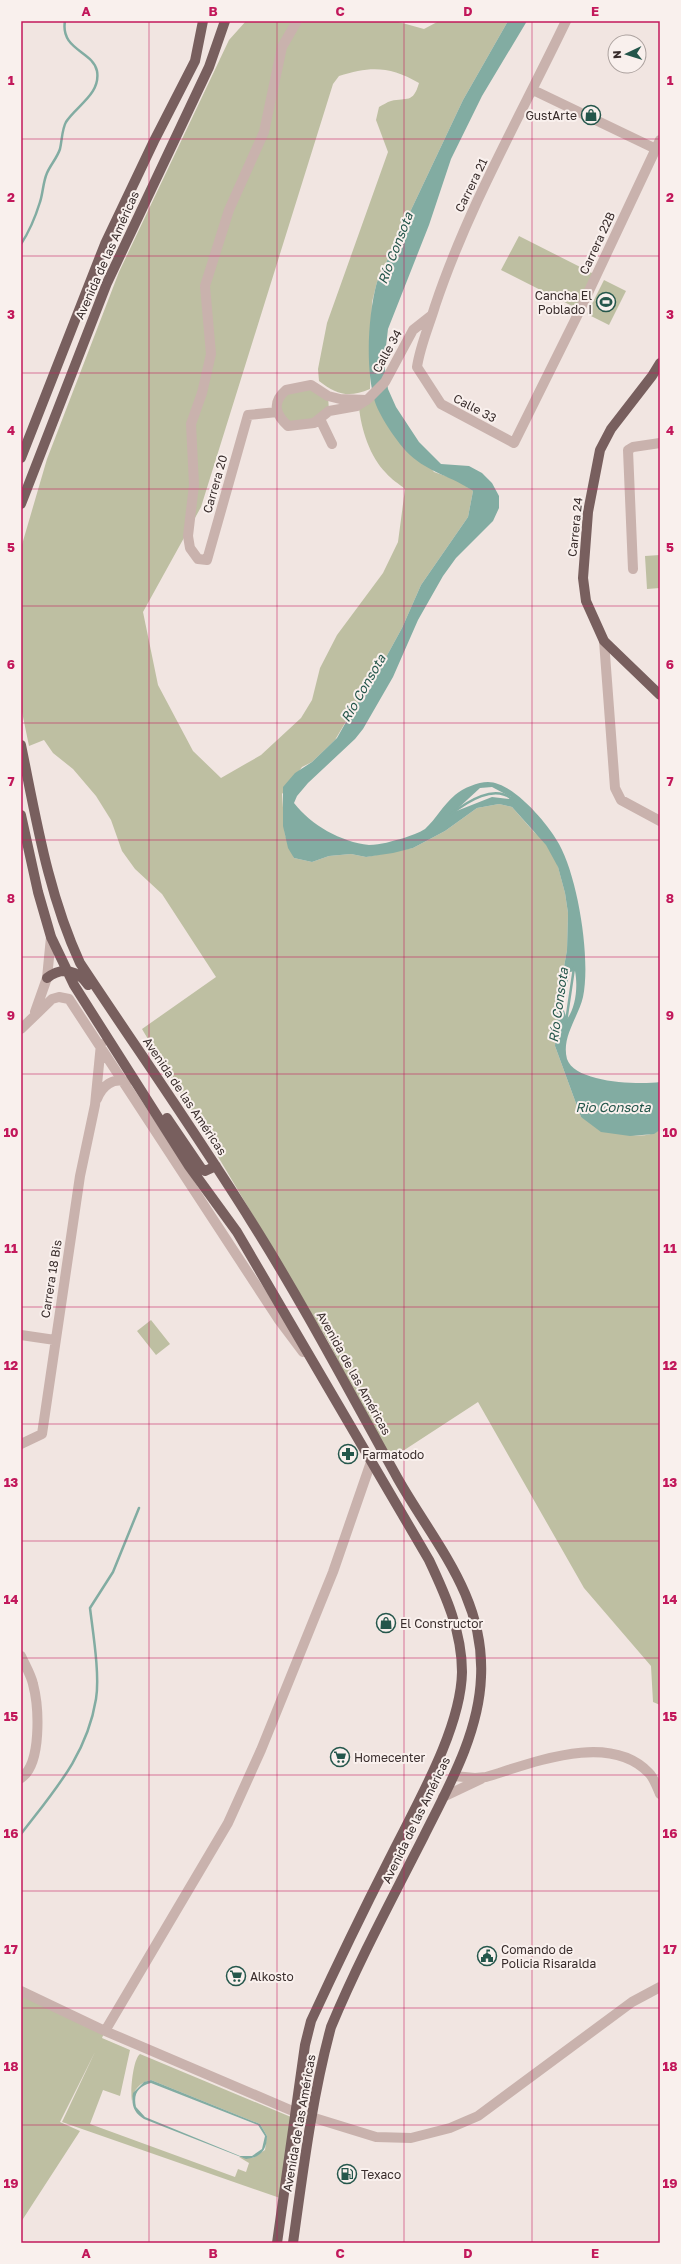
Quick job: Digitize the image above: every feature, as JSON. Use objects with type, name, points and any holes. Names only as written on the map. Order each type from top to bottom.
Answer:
[{"type":"main road","name":"Avenida de las Américas","points":[[21,458],[105,244],[154,140],[195,61],[204,21]]},
{"type":"main road","name":"Avenida de las Américas","points":[[21,504],[107,283],[209,67],[224,21]]},
{"type":"main road","name":"Carrera 24","points":[[657,692],[604,641],[586,601],[583,578],[588,512],[600,450],[611,429],[652,376],[660,362]]},
{"type":"main road","name":"Avenida de las Américas","points":[[21,746],[52,888],[65,931],[80,962],[216,1166],[304,1310],[398,1479],[434,1535],[467,1594],[480,1640],[481,1678],[478,1704],[454,1776],[331,2027],[323,2057],[312,2118],[293,2243]]},
{"type":"main road","name":"Avenida de las Américas","points":[[21,815],[38,892],[51,937],[67,971],[100,1027],[140,1087],[189,1166],[237,1232],[429,1560],[448,1600],[459,1640],[462,1672],[459,1700],[452,1726],[423,1791],[311,2021],[295,2112],[277,2243]]},
{"type":"main road","points":[[47,978],[58,972],[76,972],[83,978],[104,1008],[116,1016]]},
{"type":"main road","points":[[140,1087],[164,1114],[201,1168],[208,1171],[216,1166]]},
{"type":"main road","points":[[371,1462],[377,1458],[380,1459],[398,1479]]},
{"type":"street","name":"Carrera 20","points":[[277,412],[248,415],[207,560],[198,558],[193,554],[188,536],[194,485],[191,424],[202,393],[211,354],[204,286],[229,210],[264,132],[282,47],[297,21]]},
{"type":"street","name":"Carrera 21","points":[[417,367],[419,352],[464,228],[566,21]]},
{"type":"street","points":[[533,90],[658,144]]},
{"type":"street","name":"Carrera 22B","points":[[514,443],[580,310],[658,144]]},
{"type":"street","name":"Calle 34","points":[[329,411],[357,406],[378,391],[391,372],[413,330],[432,314]]},
{"type":"street","name":"Calle 33","points":[[417,367],[441,404],[514,443]]},
{"type":"street","points":[[328,396],[329,411],[314,423],[288,426],[279,418],[277,405],[286,390],[311,385],[328,396],[340,400],[366,400]]},
{"type":"street","points":[[320,419],[332,444]]},
{"type":"street","points":[[633,569],[628,450],[634,447],[660,444]]},
{"type":"street","points":[[604,641],[615,788],[621,800],[660,821]]},
{"type":"street","points":[[34,1014],[47,978],[51,937]]},
{"type":"street","points":[[21,1029],[34,1014],[52,999],[59,997],[69,999],[279,1320],[316,1368]]},
{"type":"street","name":"Carrera 18 Bis","points":[[21,1444],[42,1434],[80,1176],[94,1105],[101,1046],[100,1027]]},
{"type":"street","name":"Carrera 18 Bis","points":[[94,1105],[105,1085],[115,1080],[124,1081]]},
{"type":"street","points":[[124,1081],[140,1087]]},
{"type":"street","points":[[21,1335],[55,1340]]},
{"type":"street","points":[[105,2031],[228,1823],[261,1750],[333,1572],[371,1462]]},
{"type":"street","points":[[21,1656],[33,1684],[36,1741],[33,1762],[25,1775],[21,1778]]},
{"type":"street","points":[[443,1797],[486,1777],[560,1756],[581,1752],[620,1755],[638,1763],[650,1774],[660,1794]]},
{"type":"street","points":[[454,1776],[475,1778],[486,1777]]},
{"type":"street","points":[[21,1991],[105,2031],[295,2112],[376,2137],[411,2138],[450,2128],[478,2116],[632,2002],[660,1987]]},
{"type":"green space","points":[[246,21],[294,21],[294,27],[304,21],[395,21],[424,29],[439,21],[508,21],[463,100],[377,282],[372,302],[370,389],[356,394],[343,394],[325,386],[319,381],[318,369],[327,323],[388,152],[376,120],[379,107],[390,101],[412,97],[417,90],[419,83],[399,73],[380,69],[370,69],[360,70],[339,76],[333,84],[201,507],[143,612],[158,685],[193,751],[221,778],[261,755],[301,718],[312,700],[320,668],[337,635],[383,573],[398,542],[405,489],[388,475],[375,459],[364,433],[359,407],[375,398],[434,472],[457,480],[473,491],[468,517],[421,585],[402,628],[366,694],[355,706],[335,740],[312,762],[302,767],[282,794],[285,835],[294,858],[312,862],[329,856],[351,854],[366,857],[413,848],[445,831],[477,808],[499,804],[512,807],[534,832],[553,848],[565,893],[568,913],[567,950],[558,1000],[555,1046],[581,1117],[610,1129],[631,1135],[641,1136],[660,1130],[660,1705],[653,1702],[651,1666],[584,1588],[478,1402],[389,1460],[329,1343],[142,1029],[216,977],[162,894],[135,869],[122,851],[111,820],[96,796],[73,769],[53,753],[44,740],[29,746],[21,707],[21,548],[47,459],[119,272],[229,40]]},
{"type":"green space","points":[[519,236],[596,275],[580,310],[501,270]]},
{"type":"green space","name":"Cancha El Poblado I","points":[[604,280],[626,291],[609,325],[587,314]]},
{"type":"green space","points":[[311,385],[328,396],[329,411],[314,423],[288,426],[277,405],[282,393]]},
{"type":"green space","points":[[660,555],[660,588],[647,589],[645,556]]},
{"type":"green space","points":[[151,1320],[170,1344],[156,1355],[137,1331]]},
{"type":"green space","points":[[21,1991],[105,2031],[102,2038],[130,2050],[120,2096],[103,2090],[90,2124],[235,2177],[238,2169],[246,2172],[249,2163],[239,2157],[253,2158],[265,2150],[267,2136],[260,2124],[151,2080],[138,2087],[134,2093],[132,2101],[131,2097],[134,2069],[140,2054],[291,2117],[280,2198],[62,2122],[95,2052],[60,2122],[80,2131],[21,2222]]},
{"type":"water","name":"Rio Consota","points":[[508,21],[527,21],[482,96],[451,159],[429,225],[388,329],[384,363],[388,389],[396,407],[419,442],[441,464],[469,466],[482,473],[492,483],[499,496],[499,508],[493,521],[456,558],[443,576],[418,620],[393,677],[363,729],[355,739],[308,783],[297,796],[294,803],[309,818],[327,831],[348,840],[373,845],[404,838],[425,829],[458,792],[475,784],[488,782],[498,784],[519,796],[547,826],[559,844],[566,859],[577,897],[584,941],[585,981],[581,1004],[566,1043],[567,1059],[572,1067],[594,1078],[609,1081],[638,1083],[660,1082],[660,1130],[654,1134],[630,1136],[601,1132],[581,1117],[555,1046],[558,1000],[567,950],[568,913],[565,893],[558,867],[546,845],[512,807],[499,804],[477,808],[445,831],[413,848],[366,857],[351,854],[329,856],[312,862],[294,858],[288,848],[283,826],[283,787],[295,773],[312,762],[337,738],[355,706],[366,694],[402,628],[421,585],[468,517],[473,491],[417,461],[400,444],[385,422],[375,402],[369,358],[371,310],[377,282],[463,100]],"holes":[[[492,787],[511,797],[509,799],[492,797],[454,812],[480,788]],[[575,971],[576,996],[567,1019],[562,1005],[570,972]]]},
{"type":"water","points":[[151,2080],[260,2124],[267,2136],[264,2149],[259,2155],[246,2159],[144,2119],[134,2108],[132,2101],[133,2093],[144,2082]],"holes":[[[151,2083],[258,2125],[265,2136],[262,2149],[252,2156],[240,2156],[145,2117],[136,2107],[135,2098],[140,2088]]]},
{"type":"waterway","points":[[21,244],[29,229],[41,199],[47,173],[60,149],[66,122],[92,93],[97,79],[97,71],[94,64],[67,38],[65,21]]},
{"type":"waterway","name":"Río Consota","points":[[451,814],[465,804],[481,796],[498,793],[506,795],[513,800]]},
{"type":"waterway","name":"Río Consota","points":[[566,1022],[574,968]]},
{"type":"waterway","points":[[21,1834],[68,1771],[85,1738],[92,1719],[96,1699],[97,1678],[96,1654],[90,1608],[113,1572],[139,1508]]},
{"type":"place","name":"GustArte","points":[[591,115]]},
{"type":"place","name":"Cancha El Poblado I","points":[[606,302]]},
{"type":"place","name":"Farmatodo","points":[[348,1454]]},
{"type":"place","name":"El Constructor","points":[[386,1623]]},
{"type":"place","name":"Homecenter","points":[[340,1757]]},
{"type":"place","name":"Comando de Policia Risaralda","points":[[487,1956]]},
{"type":"place","name":"Alkosto","points":[[236,1976]]},
{"type":"place","name":"Texaco","points":[[347,2174]]}]
